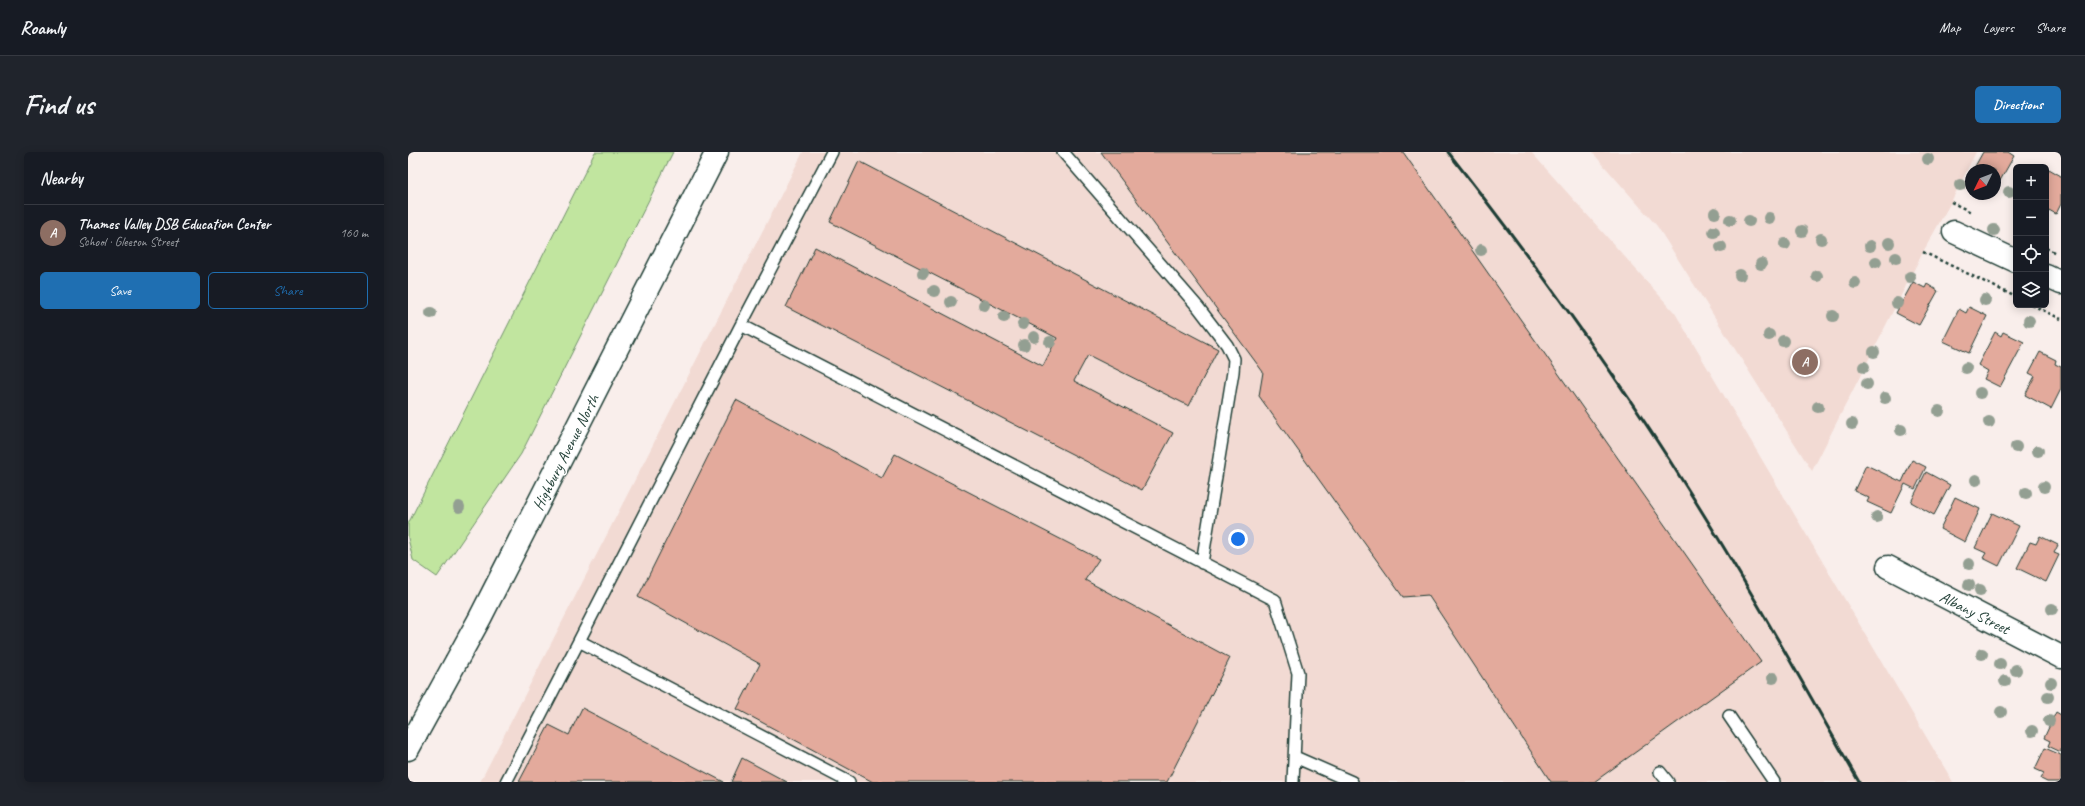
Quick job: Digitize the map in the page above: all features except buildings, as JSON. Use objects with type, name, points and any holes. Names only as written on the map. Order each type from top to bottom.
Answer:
[{"type":"main road","name":"Highbury Avenue North","points":[[408,750],[480,618],[717,152]]},
{"type":"main road","points":[[1954,232],[2013,260]]},
{"type":"main road","points":[[2049,277],[2061,283]]},
{"type":"main road","name":"Albany Street","points":[[1888,567],[2061,657]]},
{"type":"lane","points":[[506,782],[741,325],[832,152]]},
{"type":"lane","points":[[1062,152],[1198,307],[1227,345],[1234,359],[1202,563]]},
{"type":"lane","points":[[741,325],[1275,600],[1298,673],[1293,782]]},
{"type":"lane","points":[[578,641],[849,782]]},
{"type":"lane","points":[[1729,716],[1774,782]]},
{"type":"lane","points":[[1295,757],[1352,782]]},
{"type":"lane","points":[[1660,772],[1668,782]]},
{"type":"path","points":[[2049,250],[2061,256]]},
{"type":"path","points":[[1923,252],[2013,296]]},
{"type":"path","points":[[2038,308],[2061,319]]},
{"type":"shaded area","points":[[803,152],[1531,152],[1675,313],[1953,782],[480,782]]},
{"type":"shaded area","points":[[1592,152],[1976,152],[1970,164],[1965,164],[1965,174],[1923,252],[1812,471],[1657,226]]},
{"type":"green space","points":[[595,152],[673,152],[521,454],[437,577],[413,560],[408,538],[408,524]]},
{"type":"railway","points":[[1448,152],[1542,275],[1631,401],[1710,524],[1859,782]]},
{"type":"place","name":"Thames Valley DSB Education Center","points":[[1805,362]]}]
